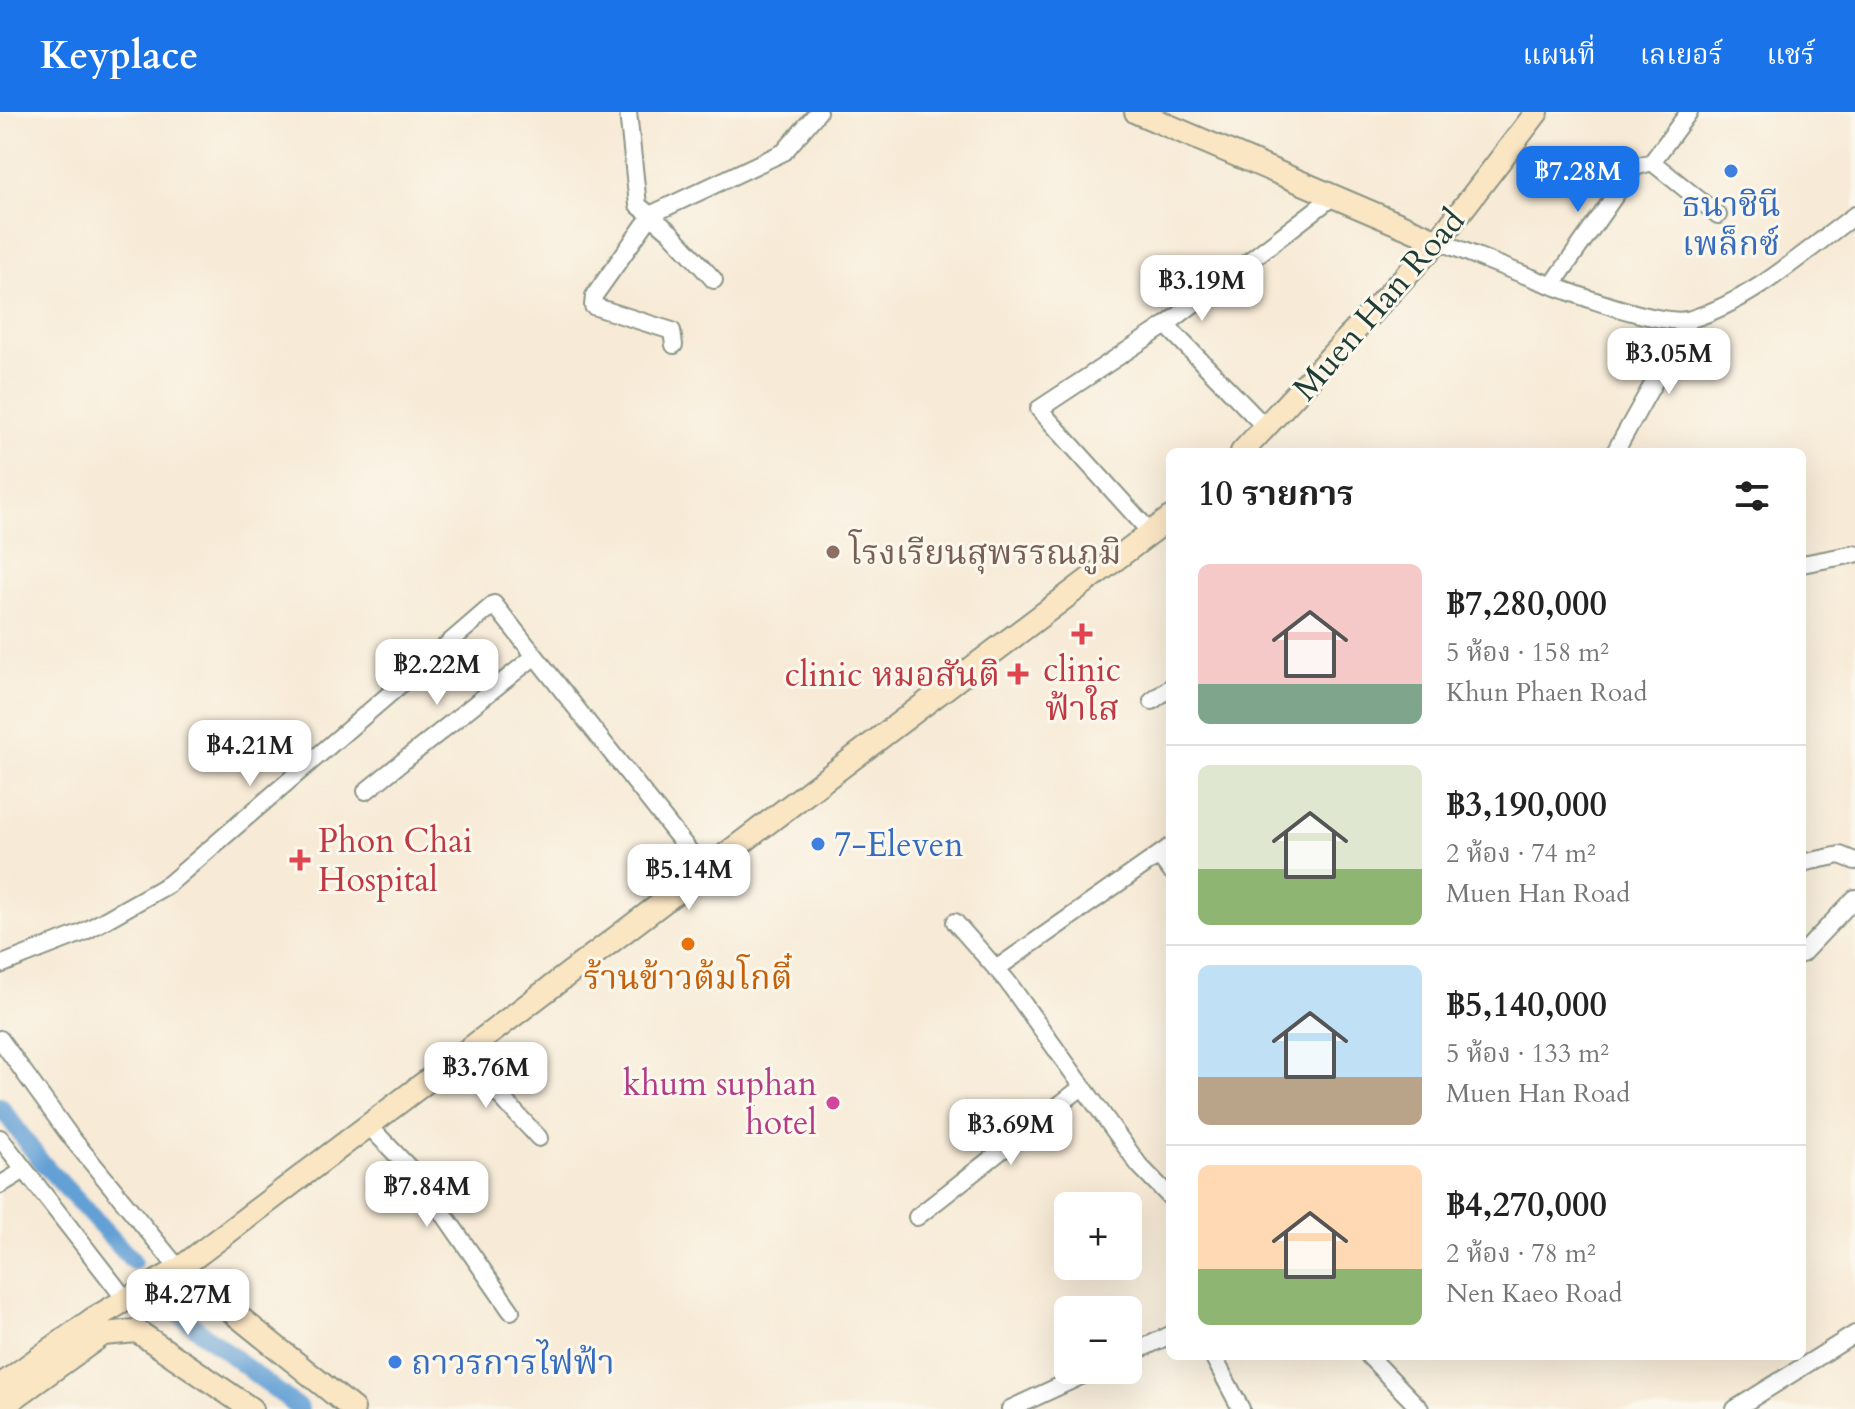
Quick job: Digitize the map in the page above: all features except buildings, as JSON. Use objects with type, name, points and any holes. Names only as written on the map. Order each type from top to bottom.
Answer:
[{"type":"main road","points":[[1136,112],[1438,241]]},
{"type":"main road","name":"Muen Han Road","points":[[1246,448],[1438,241],[1537,112]]},
{"type":"main road","points":[[0,1386],[126,1300],[179,1269],[1166,521]]},
{"type":"main road","points":[[179,1269],[353,1409]]},
{"type":"main road","points":[[0,1408],[103,1334],[137,1331],[251,1409]]},
{"type":"street","points":[[628,112],[638,205],[652,214],[714,280]]},
{"type":"street","points":[[674,345],[672,331],[593,306],[594,296],[652,214],[784,152],[818,112]]},
{"type":"street","points":[[1553,284],[1635,167],[1652,162],[1689,112]]},
{"type":"street","points":[[1652,162],[1718,215]]},
{"type":"street","points":[[1151,533],[1039,409],[1166,325],[1335,195]]},
{"type":"street","points":[[1438,241],[1645,318],[1688,321],[1738,300],[1855,215]]},
{"type":"street","points":[[1617,448],[1688,321]]},
{"type":"street","points":[[1166,325],[1267,429]]},
{"type":"street","points":[[1806,563],[1855,554]]},
{"type":"street","points":[[0,965],[82,933],[169,884],[494,604],[705,871]]},
{"type":"street","points":[[366,791],[535,656]]},
{"type":"street","points":[[1152,701],[1166,691]]},
{"type":"street","points":[[996,969],[1164,851]]},
{"type":"street","points":[[1806,862],[1840,855],[1855,861]]},
{"type":"street","points":[[1806,950],[1855,898]]},
{"type":"street","points":[[955,922],[996,969],[1139,1165],[1166,1193]]},
{"type":"street","points":[[0,1039],[70,1136],[179,1269]]},
{"type":"street","points":[[462,1055],[539,1138]]},
{"type":"street","points":[[917,1217],[1082,1087]]},
{"type":"street","points":[[368,1125],[418,1177],[511,1311]]},
{"type":"street","points":[[0,1138],[126,1300]]},
{"type":"street","points":[[0,1185],[23,1171]]},
{"type":"street","points":[[1735,1409],[1855,1334]]},
{"type":"street","points":[[1142,1348],[1166,1337]]},
{"type":"street","points":[[1215,1360],[1241,1409]]},
{"type":"street","points":[[1373,1360],[1420,1409]]},
{"type":"street","points":[[1010,1409],[1064,1384]]},
{"type":"waterway","points":[[0,1106],[39,1159],[133,1261]]},
{"type":"waterway","points":[[168,1306],[300,1409]]},
{"type":"place","name":"ธนาชินี เพล็กซ์","points":[[1731,171]]},
{"type":"place","name":"โรงเรียนสุพรรณภูมิ","points":[[833,552]]},
{"type":"place","name":"clinic ฟ้าใส","points":[[1082,634]]},
{"type":"place","name":"clinic หมอสันติ","points":[[1018,674]]},
{"type":"place","name":"7-Eleven","points":[[818,844]]},
{"type":"place","name":"Phon Chai Hospital","points":[[300,860]]},
{"type":"place","name":"ร้านข้าวต้มโกตี๋","points":[[688,944]]},
{"type":"place","name":"khum suphan hotel","points":[[833,1103]]},
{"type":"place","name":"ถาวรการไฟฟ้า","points":[[395,1362]]}]
